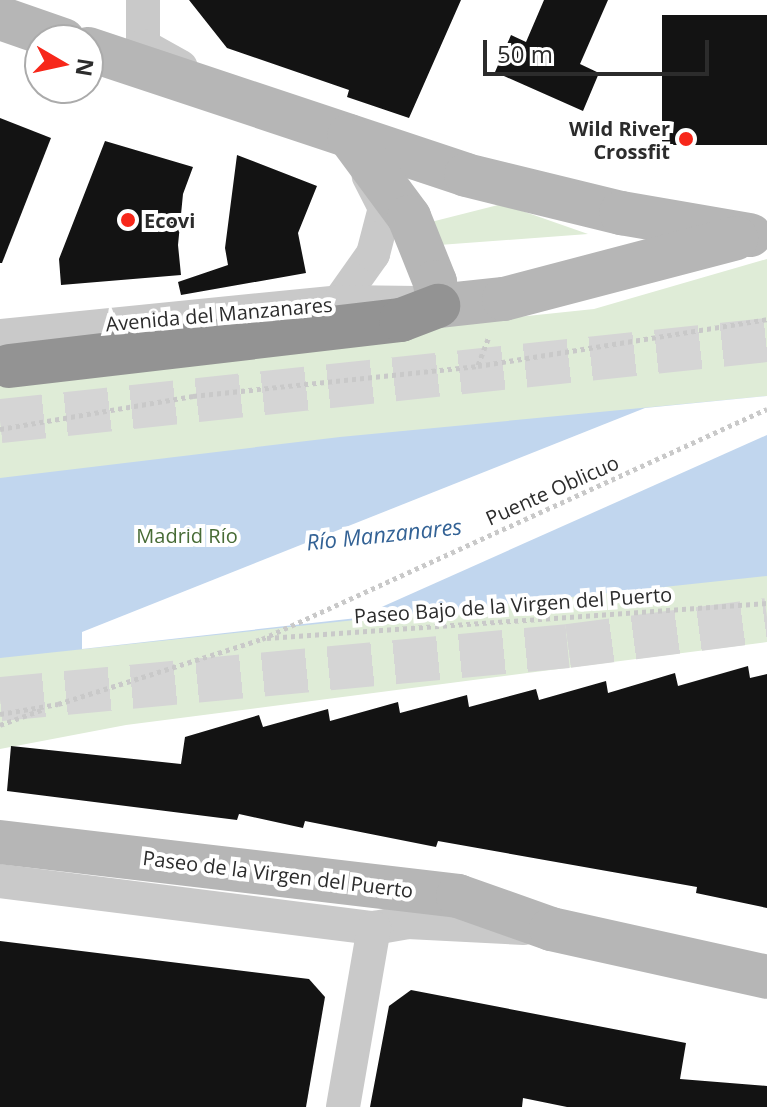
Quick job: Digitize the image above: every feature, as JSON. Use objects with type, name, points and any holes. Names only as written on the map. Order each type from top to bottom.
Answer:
[{"type":"highway","points":[[4,351],[401,320],[438,306]]},
{"type":"street","points":[[143,0],[143,46],[244,103]]},
{"type":"street","points":[[0,18],[24,26]]},
{"type":"street","points":[[104,55],[482,179],[621,213],[758,233]]},
{"type":"street","points":[[339,302],[373,254],[385,208],[349,136]]},
{"type":"street","points":[[349,136],[409,217],[435,282],[438,306],[504,299],[758,233]]},
{"type":"street","name":"Avenida del Manzanares","points":[[4,351],[339,302],[397,300],[438,306]]},
{"type":"street","name":"Paseo de la Virgen del Puerto","points":[[0,842],[458,896],[551,929],[767,977]]},
{"type":"street","name":"Paseo de la Virgen del Puerto","points":[[0,881],[374,928],[408,922],[551,929]]},
{"type":"street","points":[[343,1107],[374,928]]},
{"type":"path","points":[[0,429],[193,396],[478,366],[767,319]]},
{"type":"path","name":"Puente Oblicuo","points":[[262,639],[767,409]]},
{"type":"path","name":"Paseo Bajo de la Virgen del Puerto","points":[[262,639],[767,603]]},
{"type":"path","points":[[0,725],[262,639]]},
{"type":"path","points":[[0,714],[58,704]]},
{"type":"green space","points":[[502,204],[588,234],[439,245],[427,223]]},
{"type":"green space","name":"Madrid Río","points":[[767,259],[767,642],[126,725],[0,749],[0,372],[594,309]]},
{"type":"water","name":"Río Manzanares","points":[[767,396],[767,576],[0,658],[0,478],[340,437]]},
{"type":"pier","points":[[767,396],[767,435],[357,618],[82,649],[82,632],[645,408]]},
{"type":"building","points":[[189,0],[461,0],[409,118],[347,97],[349,90],[227,48]]},
{"type":"building","points":[[544,0],[608,0],[580,64],[599,73],[583,111],[495,72],[511,35],[526,42]]},
{"type":"building","points":[[662,15],[767,15],[767,145],[662,145]]},
{"type":"building","points":[[0,118],[51,138],[2,263],[0,263]]},
{"type":"building","name":"Ecovi","points":[[105,141],[193,167],[183,194],[178,245],[181,275],[61,285],[59,259]]},
{"type":"building","points":[[237,155],[317,186],[298,233],[306,273],[181,295],[178,282],[228,265],[225,248]]},
{"type":"building","points":[[748,666],[750,678],[767,674],[767,908],[696,893],[697,887],[438,841],[436,847],[305,821],[303,828],[239,814],[237,820],[7,791],[11,746],[181,764],[185,737],[259,715],[263,727],[328,709],[330,721],[398,702],[400,713],[467,695],[469,707],[536,689],[539,700],[606,681],[608,693],[675,673],[678,686]]},
{"type":"building","points":[[0,941],[309,979],[325,997],[306,1107],[0,1107]]},
{"type":"building","points":[[411,990],[686,1043],[680,1079],[767,1086],[767,1107],[567,1107],[523,1098],[522,1107],[370,1107],[389,1006]]},
{"type":"tunnel","points":[[0,421],[767,340]]},
{"type":"tunnel","points":[[0,699],[568,646],[767,620]]},
{"type":"place","name":"Wild River Crossfit","points":[[686,139]]},
{"type":"place","name":"Ecovi","points":[[128,220]]}]
